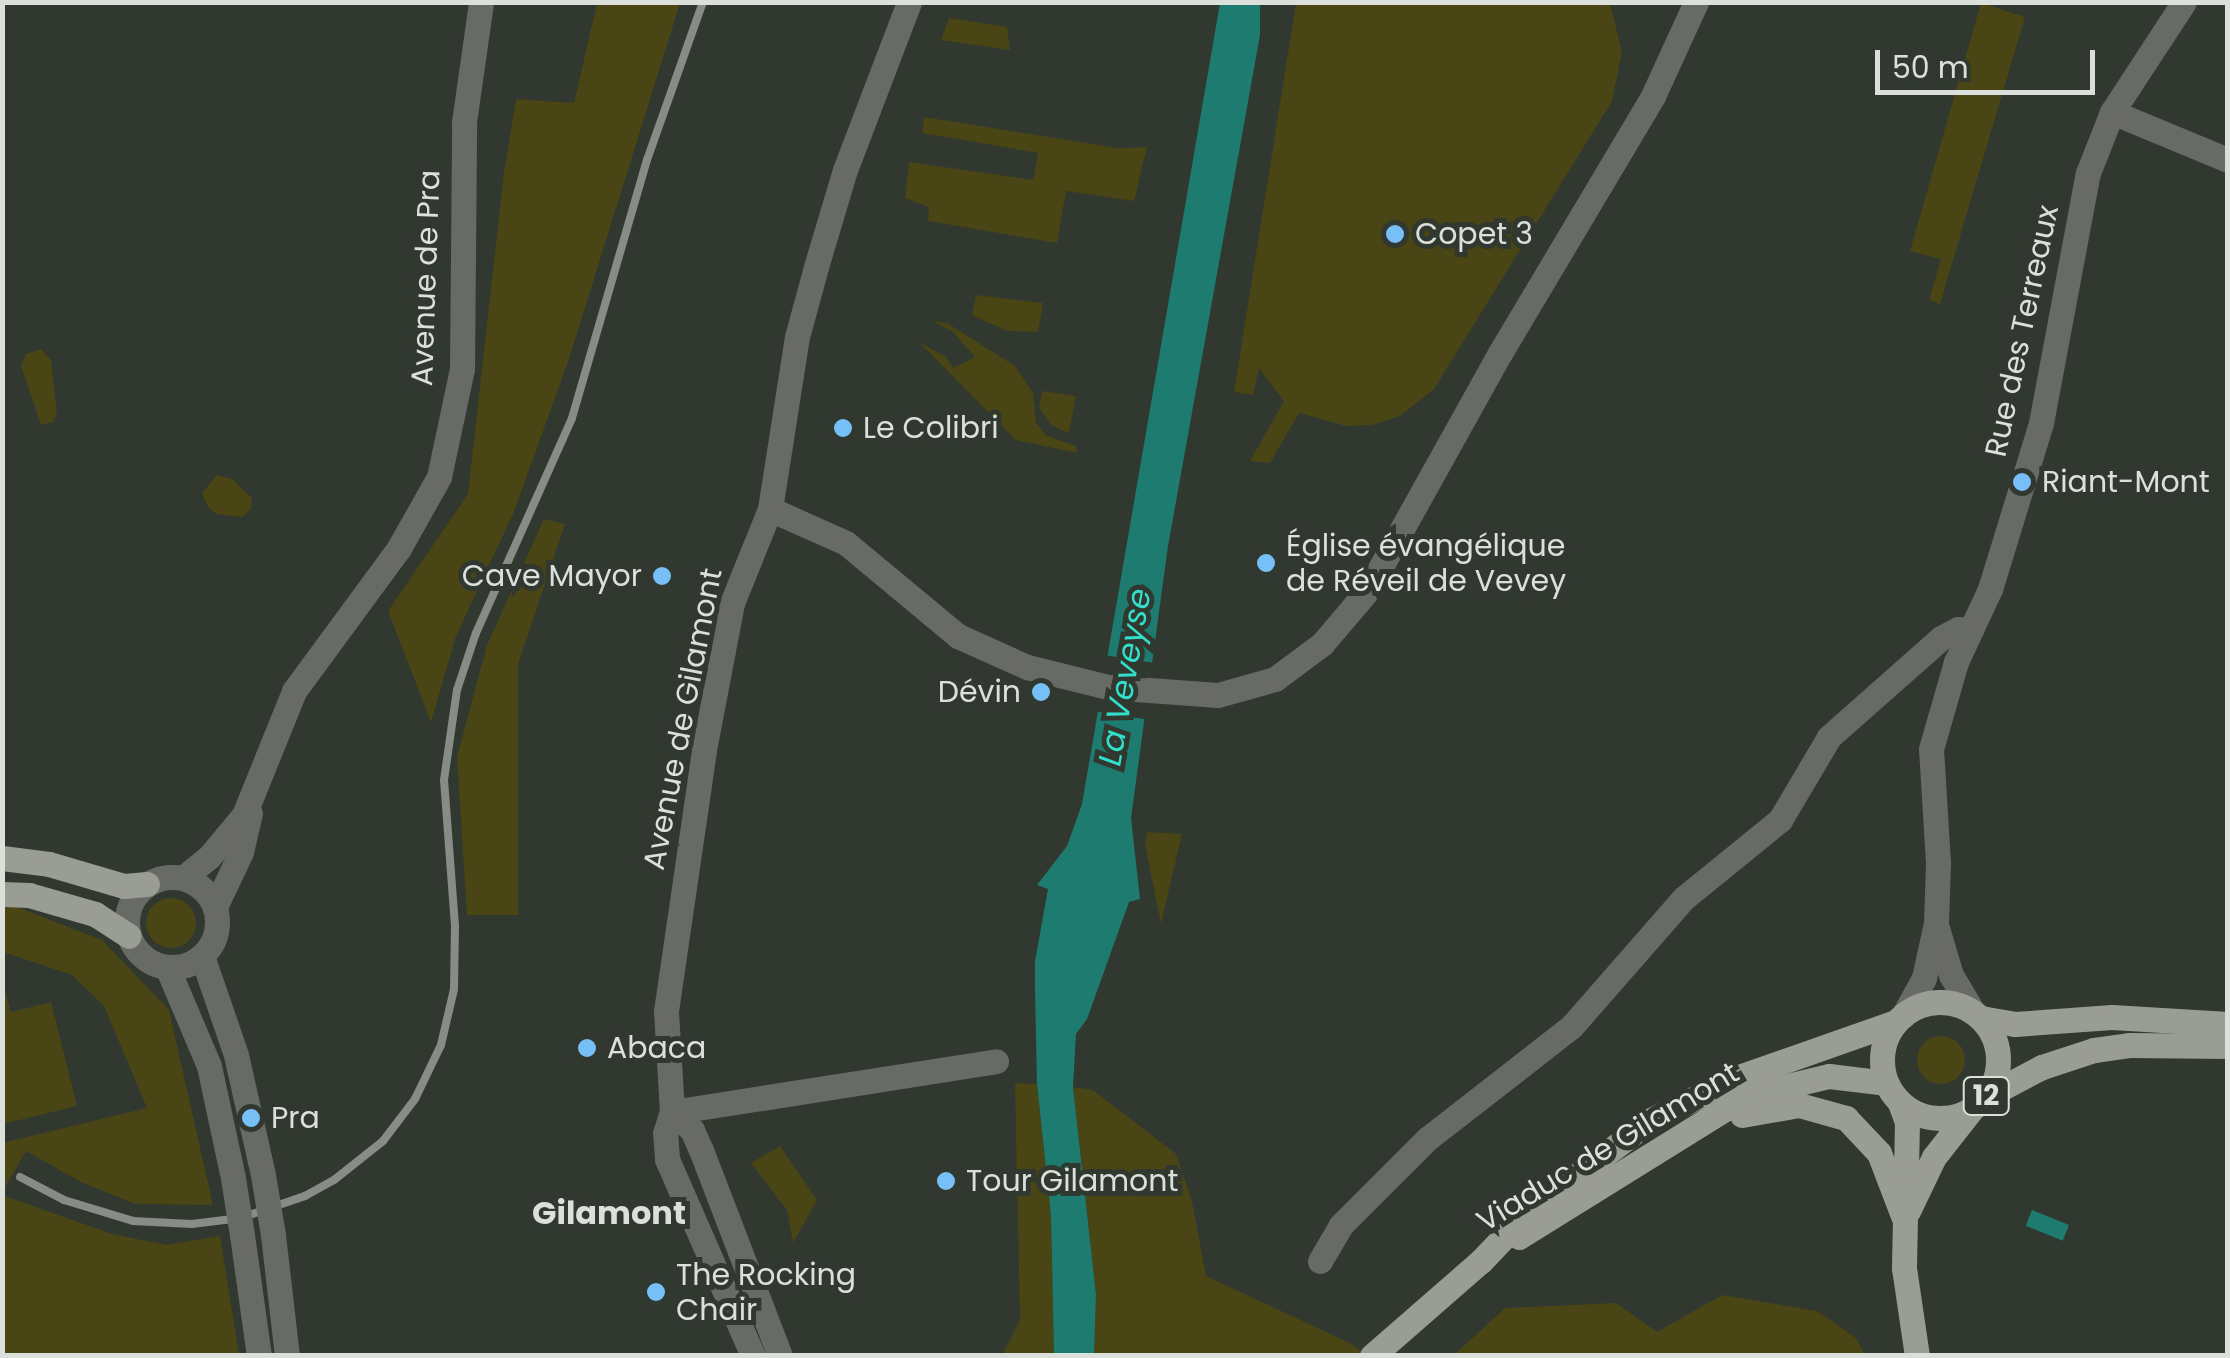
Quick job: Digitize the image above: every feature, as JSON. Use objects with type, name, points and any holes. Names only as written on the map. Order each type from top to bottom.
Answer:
[{"type":"main road","points":[[2,858],[49,864],[124,886],[147,884]]},
{"type":"main road","points":[[2,894],[29,895],[95,914],[129,936]]},
{"type":"main road","points":[[1900,1019],[1939,1002],[2015,1024],[2112,1017],[2228,1024]]},
{"type":"main road","name":"12","points":[[1903,1224],[1934,1157],[1997,1073],[1994,1038],[1977,1015]]},
{"type":"main road","name":"12","points":[[1900,1019],[1882,1057],[1906,1122],[1903,1224],[1908,1319],[1917,1356]]},
{"type":"main road","name":"Viaduc de Gilamont","points":[[1372,1356],[1481,1261],[1525,1215],[1649,1122],[1733,1080],[1900,1019]]},
{"type":"main road","name":"12","points":[[1893,1093],[1935,1118],[1978,1103],[2042,1067],[2094,1050],[2129,1045],[2228,1046]]},
{"type":"main road","name":"Viaduc de Gilamont","points":[[1481,1261],[1725,1109],[1801,1080],[1848,1076],[1893,1093]]},
{"type":"main road","points":[[1672,1143],[1778,1106],[1831,1112],[1860,1128],[1873,1143],[1903,1224]]},
{"type":"street","name":"Avenue de Pra","points":[[215,907],[246,837],[252,803],[294,692],[399,548],[439,477],[462,368],[464,122],[481,2]]},
{"type":"street","name":"Avenue de Gilamont","points":[[753,1356],[667,1159],[666,1133],[672,1112],[666,1012],[704,750],[732,603],[770,509],[797,337],[816,267],[845,170],[909,2]]},
{"type":"street","points":[[770,509],[846,543],[979,648],[1060,676],[1108,687],[1218,695],[1275,680],[1322,644],[1368,590],[1500,353],[1653,96],[1696,2]]},
{"type":"street","name":"Rue des Terreaux","points":[[1900,1019],[1924,978],[1936,923],[1937,817],[1930,756],[1956,662],[1990,589],[2041,423],[2088,173],[2112,112],[2184,2]]},
{"type":"street","points":[[2112,112],[2228,160]]},
{"type":"street","points":[[1320,1261],[1341,1225],[1427,1139],[1571,1026],[1684,898],[1780,820],[1829,737],[1942,638],[1958,628],[1971,630]]},
{"type":"street","name":"Avenue de Pra","points":[[183,878],[220,845],[252,803]]},
{"type":"street","points":[[168,877],[183,878],[206,892],[215,907],[216,934],[202,956],[167,967],[143,957],[129,936],[131,903],[147,884],[168,877]]},
{"type":"street","name":"Rue des Terreaux","points":[[1936,923],[1951,974],[1977,1015]]},
{"type":"street","points":[[202,956],[236,1055],[262,1174],[287,1356]]},
{"type":"street","points":[[167,967],[209,1066],[233,1178],[259,1356]]},
{"type":"street","points":[[672,1112],[996,1062]]},
{"type":"street","points":[[672,1112],[692,1130],[701,1150],[780,1356]]},
{"type":"shaded area","points":[[597,3],[680,3],[569,359],[513,514],[456,636],[431,722],[388,611],[468,494],[504,172],[516,99],[574,103]]},
{"type":"shaded area","name":"Copet 3","points":[[1296,3],[1610,3],[1622,52],[1612,101],[1434,389],[1400,416],[1372,425],[1346,426],[1299,413],[1270,463],[1250,461],[1284,401],[1259,368],[1253,395],[1234,392]]},
{"type":"shaded area","points":[[1981,3],[2025,17],[1940,304],[1929,300],[1941,259],[1910,251]]},
{"type":"shaded area","points":[[949,18],[1007,27],[1010,50],[941,40]]},
{"type":"shaded area","points":[[924,117],[1118,148],[1147,147],[1134,201],[1066,191],[1057,243],[928,221],[929,207],[905,198],[909,162],[1033,180],[1038,153],[922,133]]},
{"type":"shaded area","points":[[976,295],[1043,303],[1038,332],[1007,331],[972,315]]},
{"type":"shaded area","points":[[932,321],[947,323],[1015,366],[1033,393],[1036,423],[1047,436],[1076,446],[1077,453],[1016,440],[919,342],[946,357],[953,368],[975,357],[952,331]]},
{"type":"shaded area","points":[[41,349],[51,360],[57,413],[53,422],[41,425],[21,366],[26,354]]},
{"type":"shaded area","points":[[1042,391],[1076,396],[1069,433],[1051,425],[1039,408]]},
{"type":"shaded area","points":[[217,475],[232,479],[252,498],[251,509],[242,517],[216,514],[208,507],[202,493]]},
{"type":"shaded area","points":[[544,519],[565,524],[518,664],[518,915],[467,915],[457,757],[487,645]]},
{"type":"shaded area","points":[[1147,832],[1182,834],[1161,924],[1145,845]]},
{"type":"shaded area","points":[[171,898],[188,906],[196,923],[188,940],[171,948],[154,940],[146,923],[154,906]]},
{"type":"shaded area","points":[[14,906],[102,940],[169,1010],[213,1205],[135,1204],[81,1182],[26,1151],[3,1191],[2,1143],[147,1108],[104,1006],[72,975],[3,952],[3,909]]},
{"type":"shaded area","points":[[2,979],[11,1012],[51,1002],[77,1106],[3,1124]]},
{"type":"shaded area","points":[[1941,1036],[1958,1043],[1965,1060],[1958,1077],[1941,1084],[1924,1077],[1917,1060],[1924,1043]]},
{"type":"shaded area","points":[[1015,1083],[1037,1084],[1051,1216],[1054,1355],[1002,1356],[1020,1320]]},
{"type":"shaded area","points":[[1073,1087],[1093,1090],[1176,1154],[1192,1201],[1206,1276],[1352,1344],[1365,1355],[1094,1355],[1096,1294]]},
{"type":"shaded area","points":[[780,1146],[817,1200],[793,1243],[787,1210],[751,1163]]},
{"type":"shaded area","points":[[2,1195],[112,1234],[167,1245],[220,1236],[239,1355],[3,1355]]},
{"type":"shaded area","points":[[1722,1295],[1817,1311],[1856,1338],[1865,1355],[1454,1355],[1505,1308],[1616,1303],[1657,1332]]},
{"type":"water","name":"La Veveyse","points":[[1220,3],[1260,3],[1260,35],[1168,546],[1131,818],[1140,899],[1129,902],[1087,1019],[1076,1034],[1073,1087],[1096,1294],[1094,1355],[1054,1355],[1051,1216],[1037,1084],[1035,991],[1035,961],[1048,889],[1037,885],[1067,846],[1082,804]]},
{"type":"water","points":[[2032,1210],[2069,1225],[2063,1241],[2026,1226]]},
{"type":"pier","points":[[1104,655],[1157,663],[1148,720],[1095,711]]},
{"type":"railway","points":[[20,1177],[64,1200],[133,1221],[192,1224],[241,1218],[305,1196],[334,1180],[383,1141],[415,1099],[441,1045],[454,989],[455,926],[444,780],[457,690],[476,633],[572,418],[647,160],[703,2]]},
{"type":"place","name":"Copet 3","points":[[1395,234]]},
{"type":"place","name":"Le Colibri","points":[[843,428]]},
{"type":"place","name":"Riant-Mont","points":[[2022,482]]},
{"type":"place","name":"Église évangélique de Réveil de Vevey","points":[[1266,563]]},
{"type":"place","name":"Cave Mayor","points":[[662,576]]},
{"type":"place","name":"Dévin","points":[[1041,692]]},
{"type":"place","name":"Abaca","points":[[587,1048]]},
{"type":"place","name":"Pra","points":[[251,1118]]},
{"type":"place","name":"Tour Gilamont","points":[[946,1181]]},
{"type":"place","name":"The Rocking Chair","points":[[656,1292]]},
{"type":"district","name":"Gilamont","points":[[609,1213]]}]
